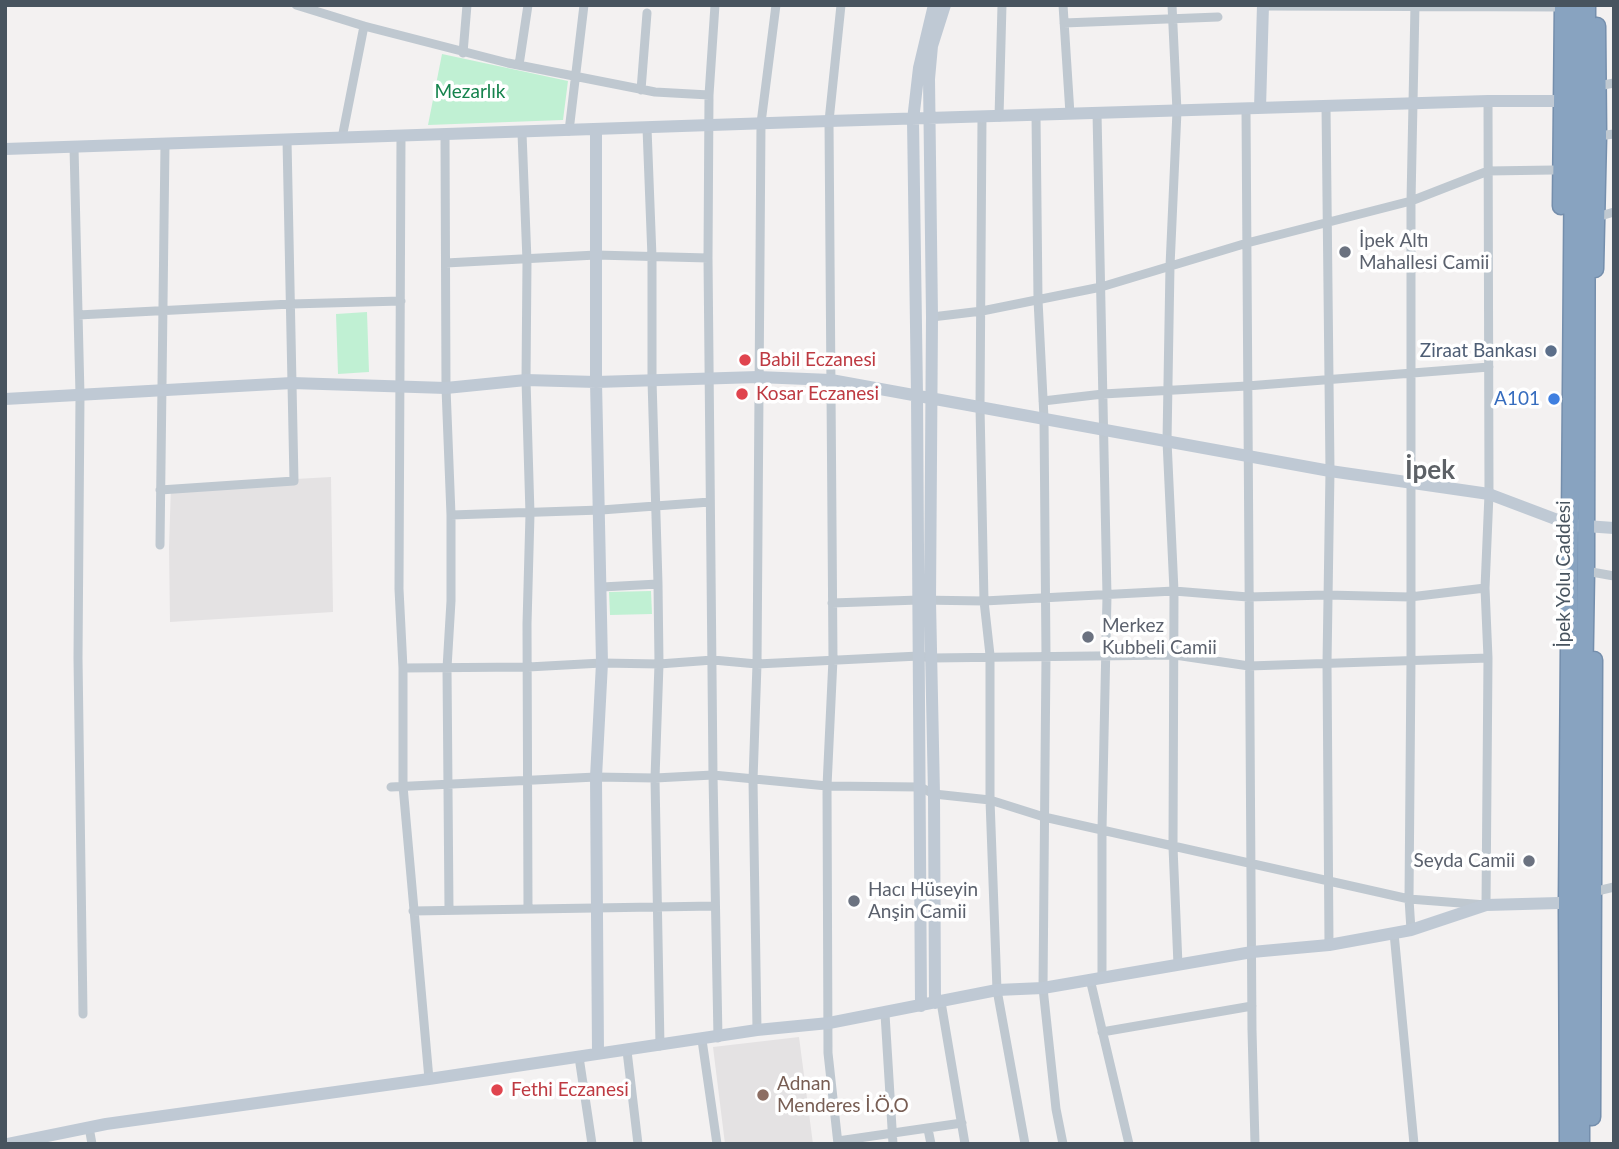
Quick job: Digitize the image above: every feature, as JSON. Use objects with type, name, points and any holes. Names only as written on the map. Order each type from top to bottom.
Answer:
[{"type":"highway","name":"İpek Yolu Caddesi","points":[[1567,1144],[1570,686],[1585,330],[1587,5]]},
{"type":"highway","points":[[1585,330],[1597,256],[1597,217],[1606,135],[1606,84],[1597,5]]},
{"type":"highway","name":"İpek Yolu Caddesi","points":[[1566,6],[1571,423],[1578,526],[1586,571],[1582,780],[1581,1144]]},
{"type":"highway","points":[[1586,571],[1595,683],[1591,1144]]},
{"type":"highway","points":[[1558,1144],[1558,771],[1570,686]]},
{"type":"street","points":[[296,5],[463,53],[641,90],[709,95]]},
{"type":"street","points":[[463,53],[467,5]]},
{"type":"street","points":[[519,65],[528,5]]},
{"type":"street","points":[[569,131],[584,5]]},
{"type":"street","points":[[715,5],[709,95],[708,258],[718,1038]]},
{"type":"street","points":[[757,1030],[753,779],[757,664],[761,123],[776,5]]},
{"type":"street","points":[[841,5],[829,121],[833,659],[827,786],[828,1053],[838,1142],[893,1139],[962,1123]]},
{"type":"street","points":[[921,1006],[920,787],[925,657],[924,396],[913,120],[919,68],[934,5]]},
{"type":"street","points":[[924,396],[932,317],[929,119],[932,46],[945,5]]},
{"type":"street","points":[[999,117],[1002,5]]},
{"type":"street","points":[[1063,5],[1070,114]]},
{"type":"street","points":[[1172,5],[1177,111],[1170,267],[1167,441],[1174,591],[1173,847],[1178,965]]},
{"type":"street","points":[[1260,108],[1263,6],[1566,6]]},
{"type":"street","points":[[1411,930],[1410,372],[1415,7]]},
{"type":"street","points":[[641,90],[647,13]]},
{"type":"street","points":[[1065,23],[1218,17]]},
{"type":"street","points":[[342,138],[363,26]]},
{"type":"street","points":[[1486,905],[1488,101]]},
{"type":"street","points":[[5,149],[1412,103],[1556,102]]},
{"type":"street","points":[[1326,106],[1330,471],[1327,663],[1329,945]]},
{"type":"street","points":[[1246,109],[1252,1143]]},
{"type":"street","points":[[1097,114],[1107,596],[1096,978],[1102,1032],[1129,1144]]},
{"type":"street","points":[[1036,116],[1038,300],[1044,418],[1046,656],[1043,988],[1056,1109],[1063,1144]]},
{"type":"street","points":[[982,117],[980,407],[984,601],[990,656],[990,800],[997,990],[1025,1144]]},
{"type":"street","points":[[596,128],[596,382],[601,510],[602,663],[596,777],[598,1054]]},
{"type":"street","points":[[647,128],[657,507],[659,664],[654,778],[660,1046]]},
{"type":"street","points":[[522,132],[527,261],[526,380],[530,514],[528,908]]},
{"type":"street","points":[[445,135],[446,388],[451,515],[451,601],[447,668],[449,910]]},
{"type":"street","points":[[401,136],[402,386],[399,589],[403,668],[403,786],[429,1079]]},
{"type":"street","points":[[160,490],[295,481],[287,140]]},
{"type":"street","points":[[160,545],[165,144]]},
{"type":"street","points":[[74,147],[80,395],[78,658],[83,1014]]},
{"type":"street","points":[[932,317],[982,311],[1101,287],[1247,243],[1411,201],[1488,171],[1553,170]]},
{"type":"street","points":[[1597,217],[1614,212]]},
{"type":"street","points":[[446,263],[596,256],[708,258]]},
{"type":"street","points":[[78,315],[291,304],[401,302]]},
{"type":"street","points":[[1043,401],[1168,389],[1247,386],[1489,367]]},
{"type":"street","points":[[5,399],[292,383],[446,388],[526,380],[596,382],[758,377],[831,380],[1330,471],[1489,494],[1578,526],[1614,528]]},
{"type":"street","points":[[451,515],[530,514],[710,502]]},
{"type":"street","points":[[1586,571],[1614,576]]},
{"type":"street","points":[[601,587],[658,584]]},
{"type":"street","points":[[832,603],[1045,599],[1174,591],[1248,597],[1410,597],[1485,588]]},
{"type":"street","points":[[403,668],[659,664],[713,660],[757,664],[833,659],[990,656],[1175,655],[1249,666],[1488,658]]},
{"type":"street","points":[[925,657],[934,794],[938,1003],[965,1144]]},
{"type":"street","points":[[391,787],[596,777],[713,775],[827,786],[920,787],[934,794],[990,800],[1044,817],[1409,899],[1486,905],[1559,903]]},
{"type":"street","points":[[1593,892],[1614,887]]},
{"type":"street","points":[[8,1144],[89,1127],[718,1038],[757,1030],[829,1023],[997,990],[1043,988],[1252,952],[1329,945],[1411,930],[1486,905]]},
{"type":"street","points":[[413,911],[715,906]]},
{"type":"street","points":[[1394,933],[1414,1144]]},
{"type":"street","points":[[1102,1032],[1252,1006]]},
{"type":"street","points":[[884,1014],[893,1139]]},
{"type":"street","points":[[702,1040],[717,1144]]},
{"type":"street","points":[[627,1051],[638,1144]]},
{"type":"street","points":[[579,1057],[592,1144]]},
{"type":"street","points":[[89,1127],[92,1144]]},
{"type":"street","points":[[928,1129],[931,1144]]},
{"type":"shaded area","points":[[331,477],[333,612],[170,622],[171,486]]},
{"type":"shaded area","name":"Adnan Menderes İ.Ö.O","points":[[799,1037],[813,1144],[725,1144],[713,1047]]},
{"type":"green space","name":"Mezarlık","points":[[442,54],[568,81],[563,120],[428,125]]},
{"type":"green space","points":[[367,312],[369,372],[338,374],[336,314]]},
{"type":"green space","points":[[651,591],[652,614],[610,615],[609,592]]},
{"type":"place","name":"İpek Altı Mahallesi Camii","points":[[1345,252]]},
{"type":"place","name":"Ziraat Bankası","points":[[1551,351]]},
{"type":"place","name":"Babil Eczanesi","points":[[745,360]]},
{"type":"place","name":"Kosar Eczanesi","points":[[742,394]]},
{"type":"place","name":"A101","points":[[1554,399]]},
{"type":"place","name":"Merkez Kubbeli Camii","points":[[1088,637]]},
{"type":"place","name":"Seyda Camii","points":[[1529,861]]},
{"type":"place","name":"Hacı Hüseyin Anşin Camii","points":[[854,901]]},
{"type":"place","name":"Fethi Eczanesi","points":[[497,1090]]},
{"type":"place","name":"Adnan Menderes İ.Ö.O","points":[[763,1095]]},
{"type":"district","name":"İpek","points":[[1430,471]]}]
